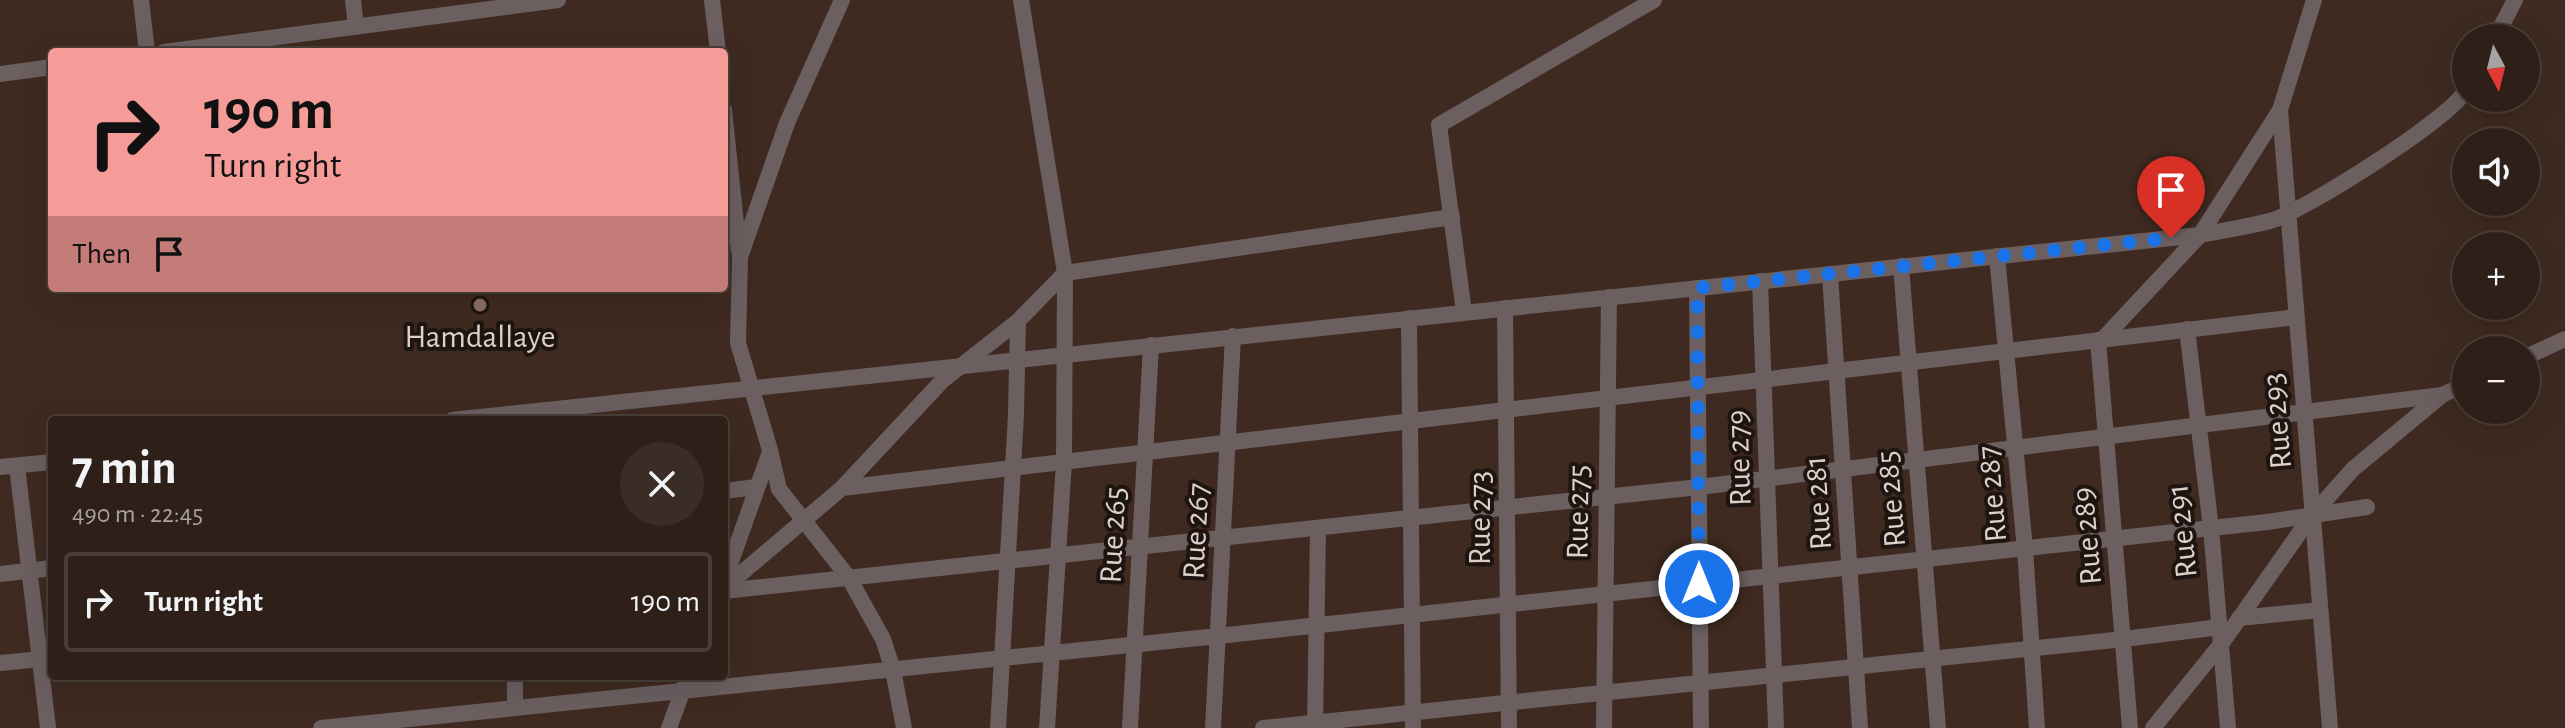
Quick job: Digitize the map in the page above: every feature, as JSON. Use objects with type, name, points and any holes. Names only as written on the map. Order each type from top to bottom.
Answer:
[{"type":"street","points":[[141,0],[147,48]]},
{"type":"street","points":[[353,0],[356,27]]},
{"type":"street","points":[[195,48],[558,0]]},
{"type":"street","points":[[712,0],[718,48]]},
{"type":"street","points":[[740,257],[787,123],[842,0]]},
{"type":"street","points":[[1021,0],[1065,273],[1064,462],[1047,728]]},
{"type":"street","points":[[1464,312],[1439,125],[1654,0]]},
{"type":"street","points":[[2101,340],[2200,235],[2280,110],[2314,0]]},
{"type":"street","points":[[2502,24],[2515,0]]},
{"type":"street","points":[[0,74],[48,68]]},
{"type":"street","points":[[487,416],[2200,235],[2273,220],[2311,203],[2423,129],[2452,105]]},
{"type":"street","name":"Rue 293","points":[[2280,110],[2330,728]]},
{"type":"street","points":[[728,147],[740,257],[738,343],[779,489],[849,578],[883,639],[893,670],[904,728]]},
{"type":"street","points":[[728,587],[842,488],[942,381],[1018,321],[1065,273],[1452,217]]},
{"type":"street","name":"Rue 287","points":[[1997,256],[2025,549],[2037,728]]},
{"type":"street","name":"Rue 285","points":[[1901,266],[1938,728]]},
{"type":"street","name":"Rue 281","points":[[1830,274],[1860,728]]},
{"type":"street","name":"Rue 279","points":[[1760,281],[1776,728]]},
{"type":"street","points":[[1697,288],[1701,728]]},
{"type":"street","name":"Rue 275","points":[[1604,728],[1609,297]]},
{"type":"street","name":"Rue 273","points":[[1505,308],[1509,728]]},
{"type":"street","points":[[842,488],[2296,317]]},
{"type":"street","points":[[1409,318],[1412,721]]},
{"type":"street","points":[[998,728],[1018,321]]},
{"type":"street","name":"Rue 291","points":[[2187,329],[2211,528],[2228,728]]},
{"type":"street","name":"Rue 267","points":[[1213,728],[1233,336]]},
{"type":"street","points":[[2540,351],[2565,339]]},
{"type":"street","name":"Rue 289","points":[[2101,340],[2130,728]]},
{"type":"street","name":"Rue 265","points":[[1130,728],[1151,345]]},
{"type":"street","points":[[2153,728],[2221,635],[2239,618],[2312,515],[2353,469],[2442,395],[2452,390]]},
{"type":"street","points":[[728,590],[1699,487],[2442,395]]},
{"type":"street","points":[[728,570],[770,450]]},
{"type":"street","points":[[48,462],[8,466],[46,659],[48,728]]},
{"type":"street","points":[[728,491],[757,487]]},
{"type":"street","points":[[321,728],[464,721],[515,708],[684,684],[893,670],[1411,616],[2115,539],[2367,507]]},
{"type":"street","points":[[1315,725],[1318,528]]},
{"type":"street","points":[[0,574],[48,569]]},
{"type":"street","points":[[2239,618],[2320,610]]},
{"type":"street","points":[[1263,728],[1412,721],[1509,704],[1856,667],[2124,639],[2221,635]]},
{"type":"street","points":[[0,663],[46,659]]},
{"type":"street","points":[[515,680],[515,708]]},
{"type":"street","points":[[669,728],[684,684]]},
{"type":"place","name":"Hamdallaye","points":[[480,305]]},
{"type":"route","points":[[1699,584],[1697,288],[2171,238]]}]
